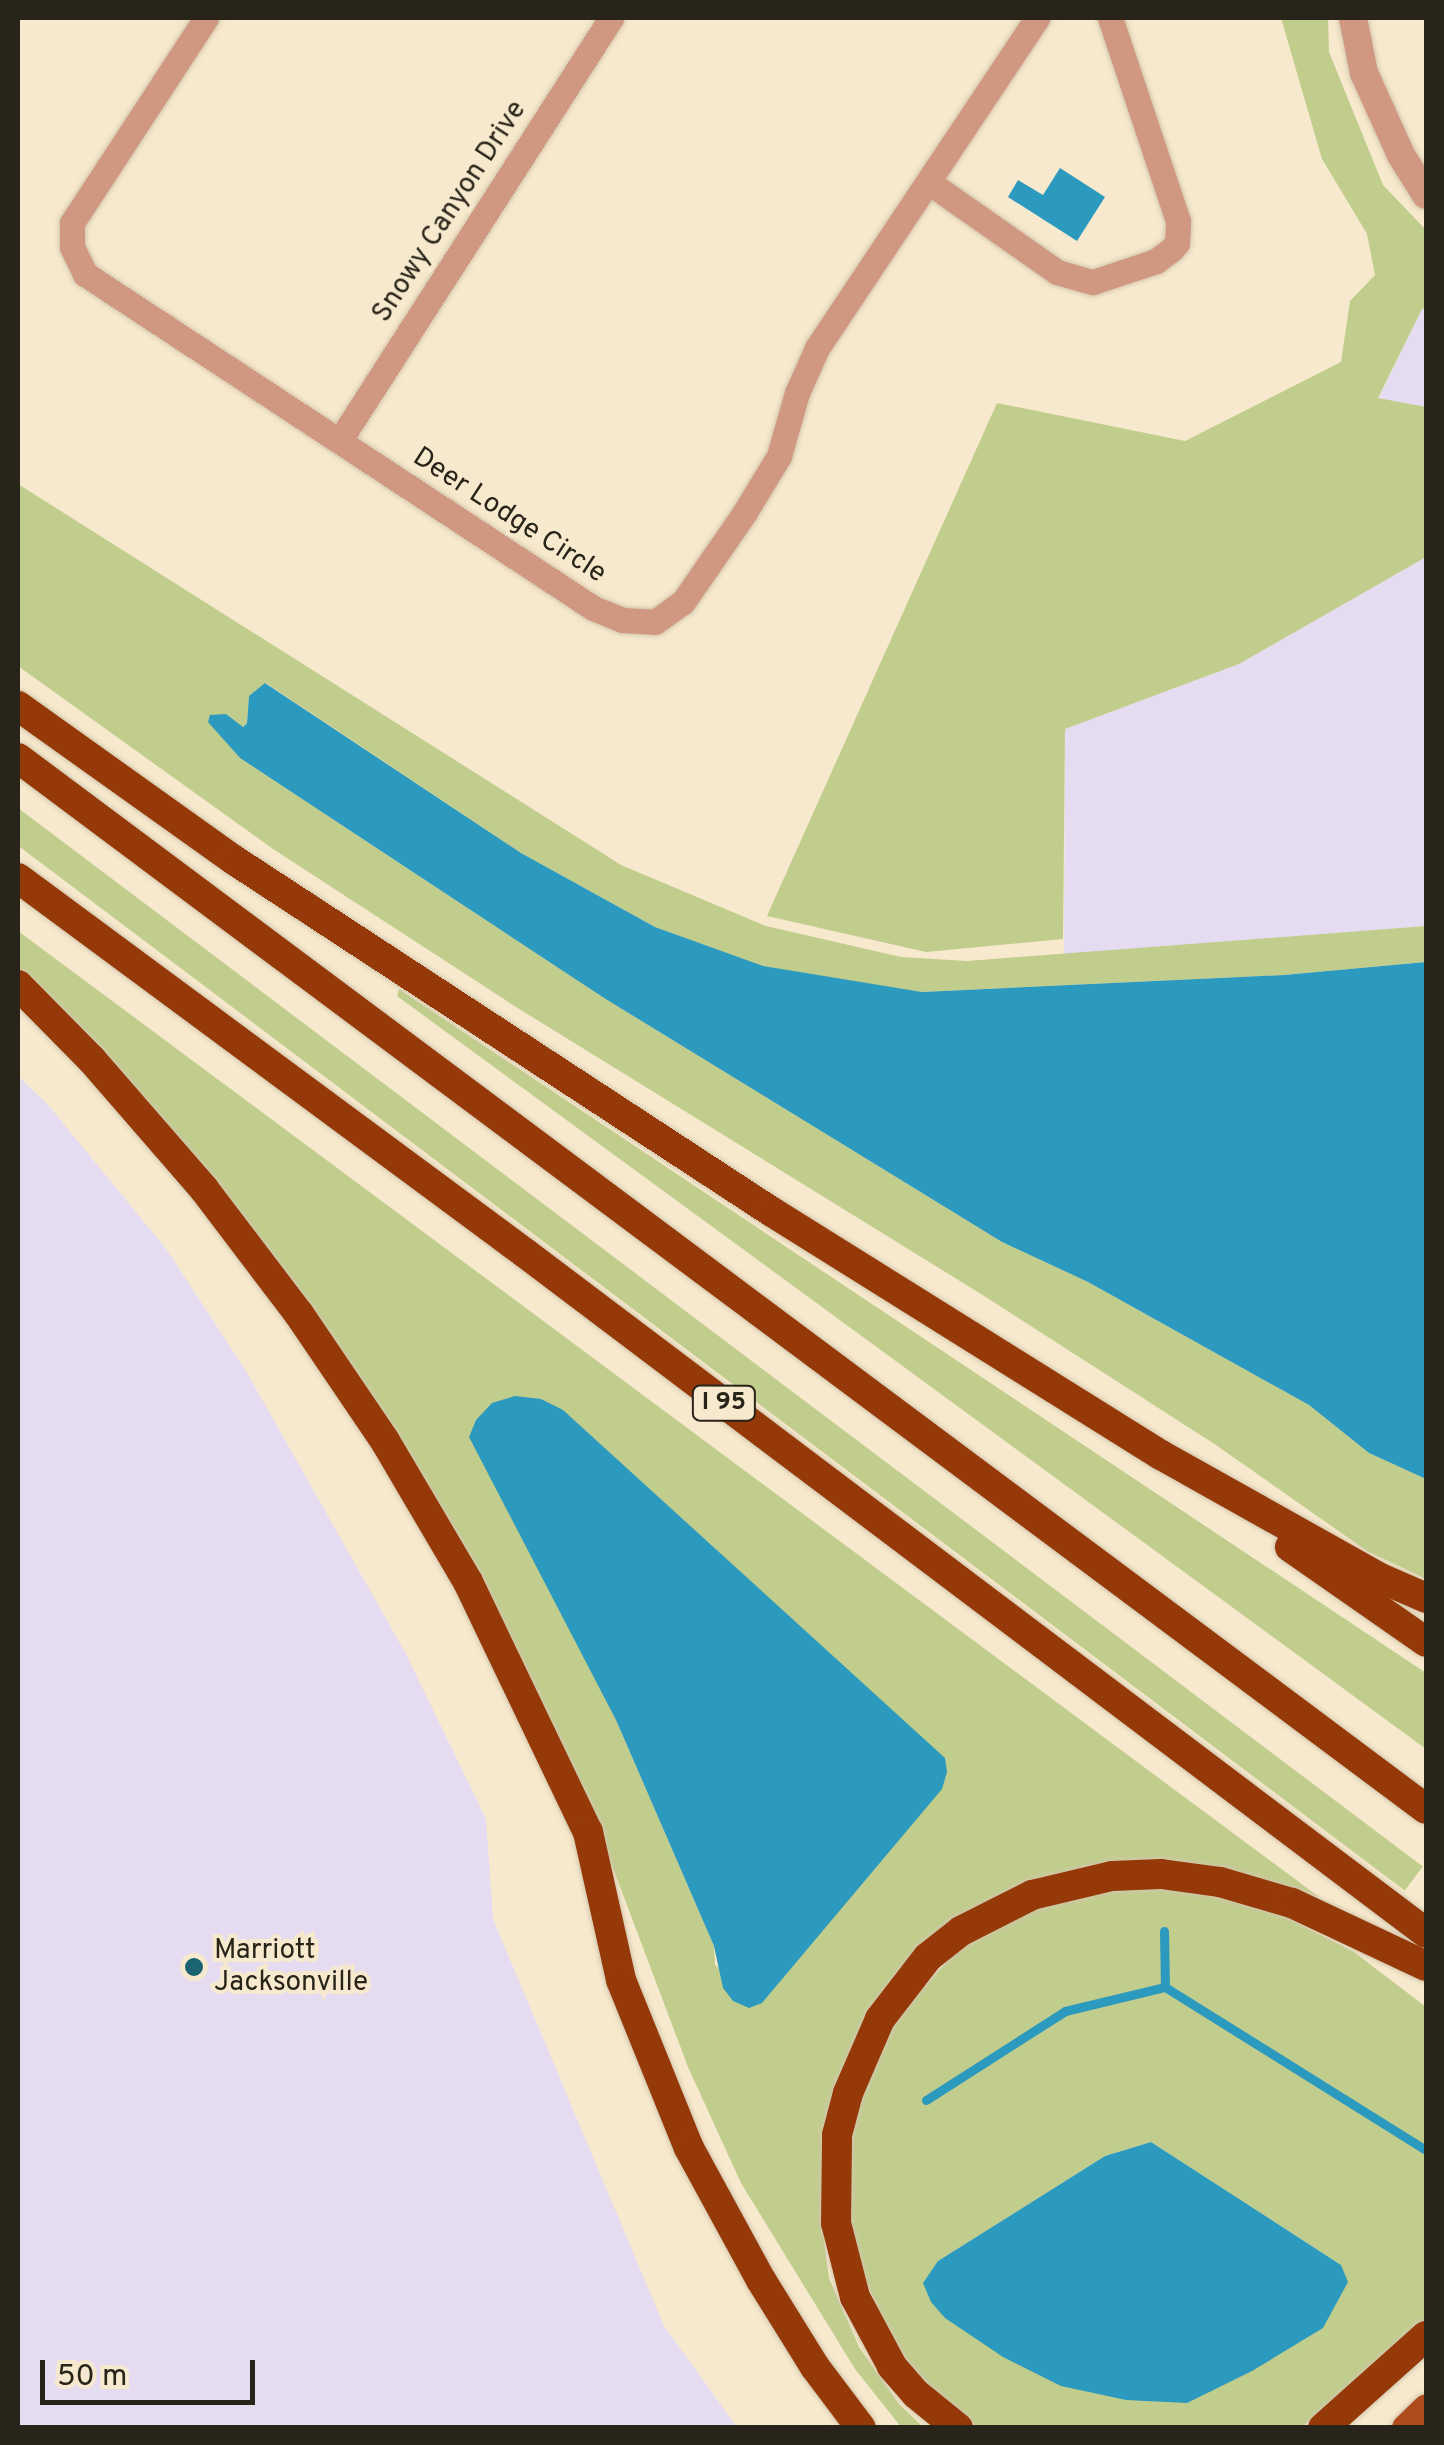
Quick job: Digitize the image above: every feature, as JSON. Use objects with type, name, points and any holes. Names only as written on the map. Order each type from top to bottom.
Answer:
[{"type":"highway","points":[[18,706],[234,860],[772,1212],[1161,1456],[1426,1642]]},
{"type":"highway","points":[[18,758],[1426,1809]]},
{"type":"highway","name":"I 95","points":[[18,878],[541,1265],[1426,1933]]},
{"type":"highway","points":[[18,985],[92,1060],[216,1204],[299,1314],[385,1441],[468,1582],[588,1832],[622,1980],[689,2148],[761,2280],[815,2367],[861,2428]]},
{"type":"highway","points":[[1161,1456],[1378,1576],[1426,1598]]},
{"type":"highway","points":[[958,2428],[916,2394],[892,2366],[855,2296],[836,2222],[837,2135],[848,2093],[880,2019],[928,1957],[995,1911],[1032,1895],[1112,1876],[1161,1874],[1220,1882],[1275,1897],[1331,1917],[1426,1966]]},
{"type":"highway","points":[[1323,2428],[1426,2336]]},
{"type":"main road","points":[[1406,2428],[1426,2410]]},
{"type":"street","name":"Deer Lodge Circle","points":[[206,18],[72,223],[72,247],[85,274],[593,608],[622,620],[655,622],[683,602],[745,512],[779,456],[796,392],[817,348],[1038,18]]},
{"type":"street","name":"Snowy Canyon Drive","points":[[340,440],[612,18]]},
{"type":"street","points":[[930,183],[1057,272],[1093,282],[1156,262],[1172,249],[1177,243],[1178,221],[1110,18]]},
{"type":"street","points":[[1352,18],[1364,73],[1401,155],[1426,194]]},
{"type":"shaded area","points":[[1426,307],[1426,407],[1378,399],[1422,309]]},
{"type":"shaded area","points":[[1426,557],[1426,926],[1064,956],[1065,729],[1239,664]]},
{"type":"shaded area","points":[[18,1076],[49,1106],[167,1250],[246,1371],[406,1654],[486,1819],[493,1919],[664,2326],[737,2427],[18,2427]]},
{"type":"green space","points":[[1281,18],[1328,18],[1329,52],[1383,185],[1426,230],[1426,307],[1378,398],[1426,407],[1426,557],[1239,664],[1065,729],[1063,939],[926,952],[767,916],[997,403],[1185,441],[1341,362],[1350,301],[1375,275],[1367,234],[1322,159]]},
{"type":"green space","points":[[18,484],[621,865],[766,926],[901,957],[967,961],[1426,926],[1426,962],[1284,975],[921,992],[763,967],[655,927],[521,853],[266,683],[249,696],[247,723],[242,727],[226,714],[208,721],[240,758],[604,998],[1002,1242],[1088,1282],[1309,1405],[1369,1453],[1426,1479],[1426,1579],[1367,1551],[1216,1445],[981,1294],[516,1007],[273,849],[18,666]]},
{"type":"green space","points":[[18,808],[1423,1867],[1405,1891],[18,846]]},
{"type":"green space","points":[[18,931],[1319,1897],[1229,1870],[1097,1864],[1031,1880],[898,1973],[823,2195],[824,2241],[829,2278],[859,2347],[899,2404],[923,2427],[901,2427],[855,2369],[741,2183],[688,2067],[593,1815],[481,1581],[60,1009],[18,968]],"holes":[[[616,1720],[762,2003],[715,1965],[714,1946]]]},
{"type":"green space","points":[[399,989],[1426,1673],[1426,1749],[397,996]]},
{"type":"green space","points":[[1151,1888],[1207,1894],[1276,1912],[1354,1952],[1426,2007],[1426,2319],[1302,2427],[979,2428],[939,2396],[912,2366],[893,2340],[863,2275],[849,2217],[848,2165],[860,2098],[892,2023],[958,1949],[1031,1911],[1093,1892]],"holes":[[[1151,2142],[1341,2265],[938,2261],[1105,2156]]]},
{"type":"water","points":[[1060,168],[1105,197],[1077,241],[1008,197],[1018,180],[1043,195]]},
{"type":"water","points":[[265,683],[521,853],[655,927],[763,966],[922,992],[1284,975],[1426,962],[1426,1479],[1369,1453],[1309,1405],[1088,1282],[1002,1242],[604,998],[240,758],[208,722],[210,715],[226,714],[243,727],[247,723],[249,696]]},
{"type":"water","points":[[515,1396],[541,1399],[563,1410],[945,1758],[947,1772],[942,1789],[762,2003],[749,2008],[733,2001],[723,1988],[714,1946],[616,1720],[469,1437],[476,1420],[492,1403]]},
{"type":"water","points":[[1151,2142],[1341,2265],[1348,2282],[1323,2328],[1252,2371],[1187,2403],[1126,2400],[1061,2386],[1003,2357],[945,2318],[931,2302],[923,2283],[938,2261],[1105,2156]]},
{"type":"waterway","points":[[1164,1931],[1165,1987]]},
{"type":"waterway","points":[[926,2100],[1065,2011],[1165,1987],[1426,2150]]},
{"type":"place","name":"Marriott Jacksonville","points":[[194,1967]]}]
